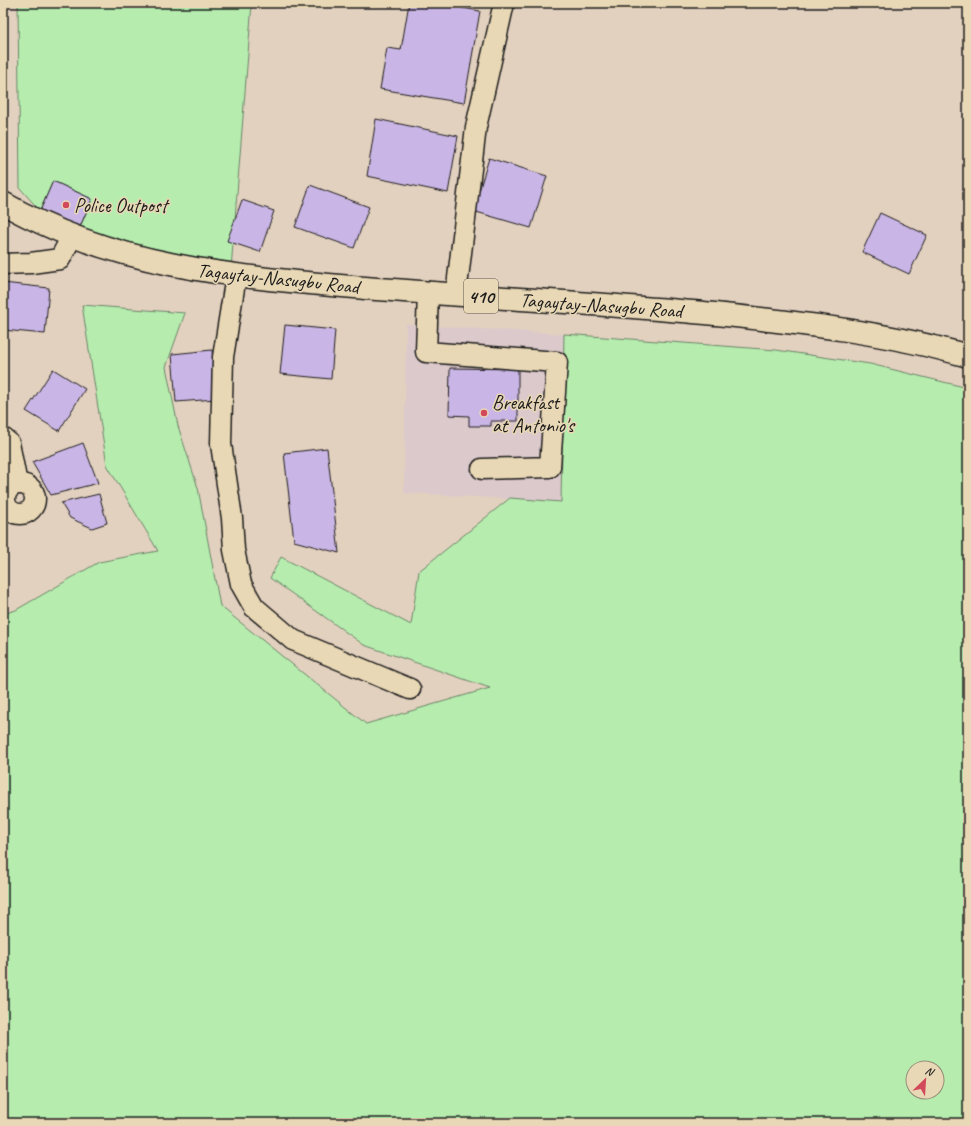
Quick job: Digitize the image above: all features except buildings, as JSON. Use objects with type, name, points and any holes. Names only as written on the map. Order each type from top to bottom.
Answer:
[{"type":"main road","name":"Tagaytay-Nasugbu Road","points":[[3,203],[72,236],[103,247],[165,264],[236,276],[428,293],[639,307],[777,320],[858,332],[943,349],[968,356]]},
{"type":"street","points":[[456,295],[476,128],[504,3]]},
{"type":"street","points":[[3,264],[31,263],[60,259],[72,236]]},
{"type":"street","points":[[236,276],[223,357],[221,444],[232,518],[234,550],[241,584],[254,607],[293,640],[410,689]]},
{"type":"street","points":[[428,293],[426,352],[557,362],[550,467],[482,469]]},
{"type":"street","points":[[3,438],[9,443],[17,484]]},
{"type":"shaded area","name":"Breakfast at Antonio's","points":[[406,324],[564,334],[561,502],[404,493]]},
{"type":"green space","points":[[18,3],[252,3],[231,269],[79,229],[92,199],[53,181],[40,211],[20,188]]},
{"type":"green space","points":[[82,305],[185,313],[166,367],[178,426],[198,488],[220,606],[366,724],[490,688],[364,645],[270,578],[281,557],[411,625],[419,571],[510,498],[561,502],[564,334],[776,350],[870,364],[968,388],[968,1123],[3,1123],[3,614],[16,610],[99,562],[158,551],[107,465]]},
{"type":"place","name":"Police Outpost","points":[[66,205]]},
{"type":"place","name":"Breakfast at Antonio's","points":[[484,413]]}]
